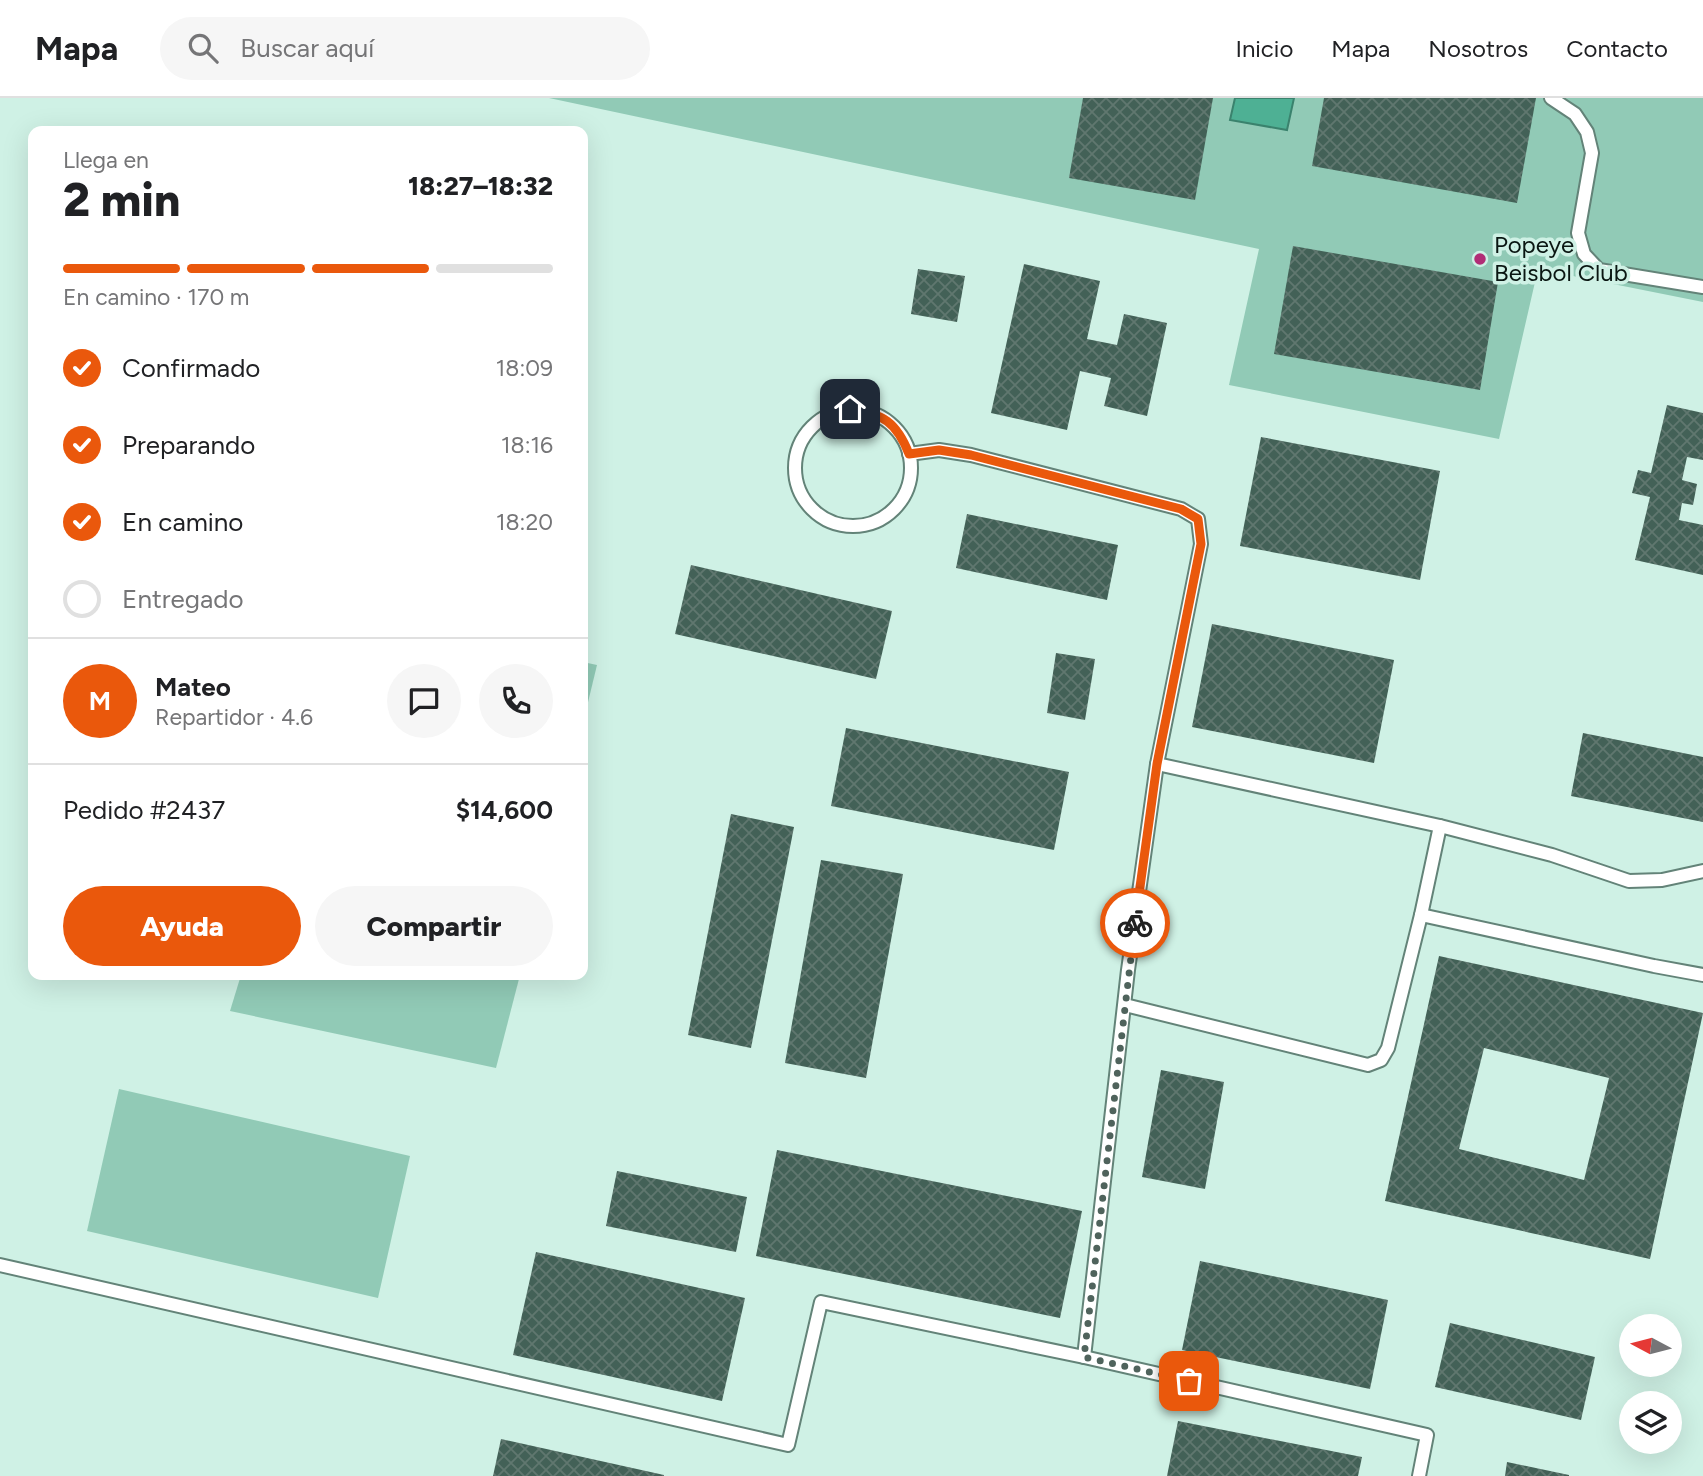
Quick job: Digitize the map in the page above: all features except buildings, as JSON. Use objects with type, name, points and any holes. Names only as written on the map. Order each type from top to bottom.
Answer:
[{"type":"lane","points":[[1551,98],[1575,114],[1587,132],[1592,153],[1578,233],[1584,254],[1599,270],[1703,287]]},
{"type":"lane","points":[[850,409],[869,412],[888,421],[902,435],[909,454],[911,473],[906,491],[897,506],[882,519],[865,525],[846,526],[828,521],[813,511],[801,496],[795,479],[795,460],[801,441],[813,424],[830,414],[850,409]]},
{"type":"lane","points":[[909,454],[939,450],[971,455],[1181,509],[1198,519],[1201,544],[1157,764],[1128,970],[1084,1357]]},
{"type":"lane","points":[[1157,764],[1440,826],[1552,855],[1629,881],[1662,880],[1703,871]]},
{"type":"lane","points":[[1125,1005],[1368,1065],[1381,1060],[1388,1048],[1440,826]]},
{"type":"lane","points":[[1421,915],[1703,975]]},
{"type":"lane","points":[[0,1265],[788,1445],[821,1302],[1084,1357],[1427,1435],[1419,1476]]},
{"type":"shaded area","name":"Popeye Beisbol Club","points":[[549,98],[1703,98],[1703,302],[1538,269],[1499,439],[1229,385],[1259,249]]},
{"type":"shaded area","points":[[1235,98],[1294,98],[1287,130],[1230,120]]},
{"type":"shaded area","points":[[588,663],[597,665],[588,702]]},
{"type":"shaded area","points":[[239,980],[519,980],[496,1068],[230,1011]]},
{"type":"shaded area","points":[[119,1089],[410,1156],[378,1298],[87,1231]]},
{"type":"way so far","points":[[1135,923],[1084,1357],[1189,1381]]},
{"type":"place","name":"Popeye Beisbol Club","points":[[1480,259]]},
{"type":"route","points":[[850,409],[869,412],[888,421],[902,435],[909,454],[939,450],[971,455],[1181,509],[1198,519],[1201,544],[1157,764],[1135,923]]}]
